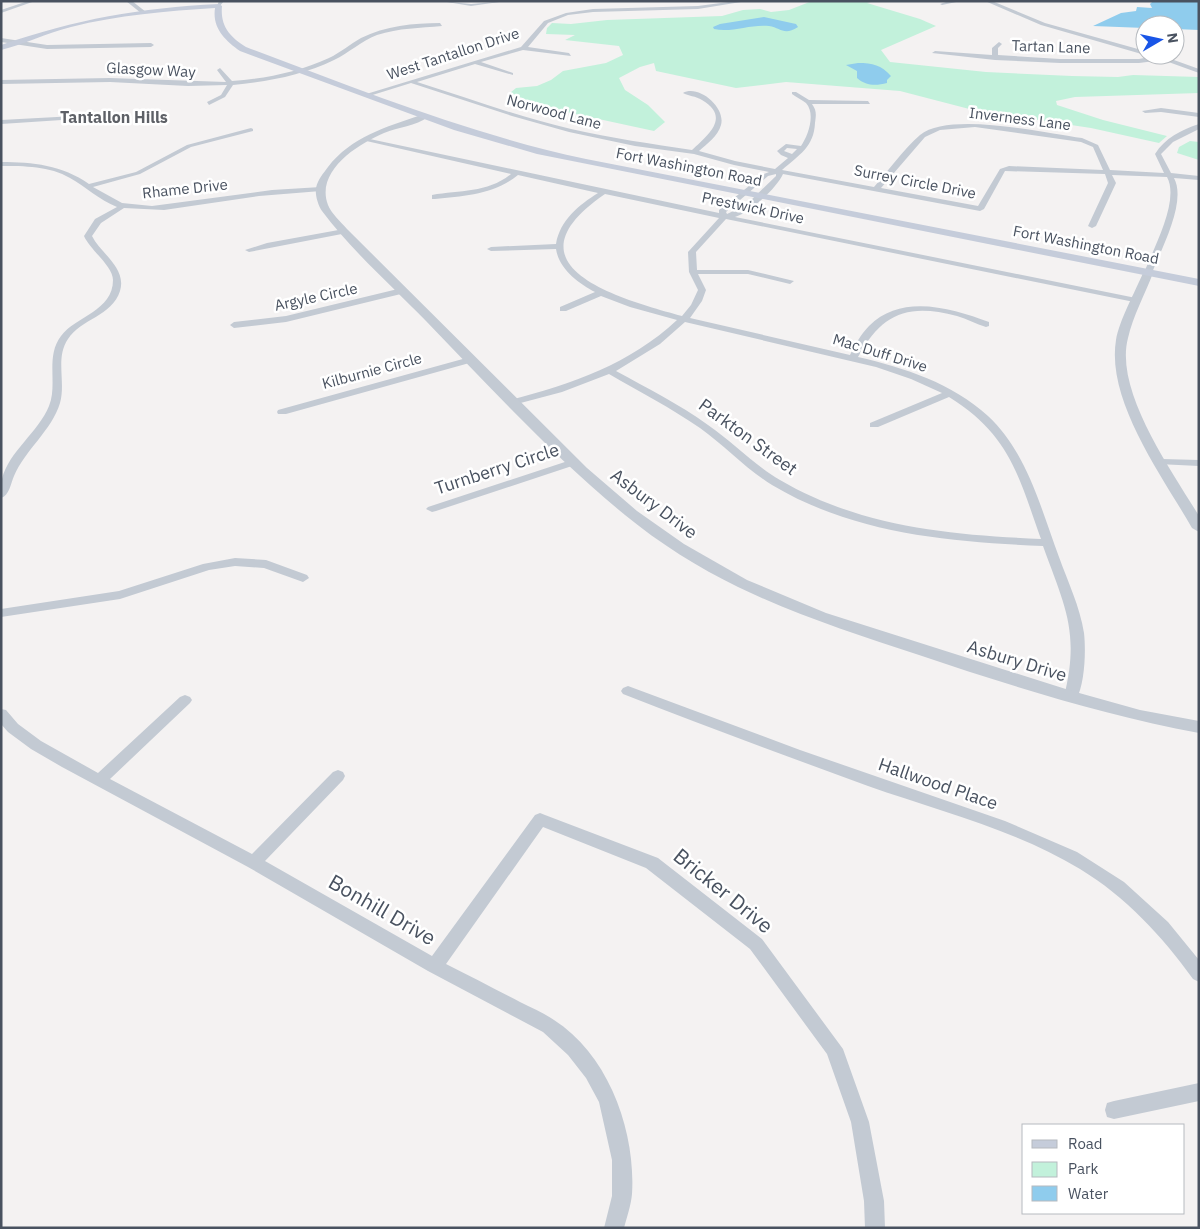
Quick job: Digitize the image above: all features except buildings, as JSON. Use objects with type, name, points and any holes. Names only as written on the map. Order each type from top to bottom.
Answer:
[{"type":"main road","points":[[1,48],[70,26],[142,12],[220,4]]},
{"type":"main road","name":"Fort Washington Road","points":[[220,4],[218,22],[221,29],[231,41],[251,53],[424,117],[487,137],[540,152],[1199,283]]},
{"type":"street","points":[[1,12],[33,1]]},
{"type":"street","points":[[128,1],[142,12]]},
{"type":"street","points":[[444,1],[471,5],[504,1]]},
{"type":"street","name":"West Tantallon Drive","points":[[366,96],[523,48],[531,42],[540,26],[551,19],[568,14],[601,8],[709,7],[745,1]]},
{"type":"street","points":[[942,4],[959,1]]},
{"type":"street","points":[[987,1],[1039,23],[1134,49]]},
{"type":"street","points":[[674,2],[678,8]]},
{"type":"street","name":"Glasgow Way","points":[[1,82],[92,79],[191,85],[230,84],[298,70],[333,59],[355,43],[369,37],[406,27],[440,25]]},
{"type":"street","points":[[1,40],[47,47],[152,45]]},
{"type":"street","points":[[996,58],[994,48],[999,44]]},
{"type":"street","points":[[523,48],[569,55]]},
{"type":"street","name":"Tartan Lane","points":[[935,53],[996,58],[1117,62],[1135,60]]},
{"type":"street","points":[[477,63],[512,74]]},
{"type":"street","points":[[1185,65],[1199,63]]},
{"type":"street","points":[[1184,65],[1199,72]]},
{"type":"street","points":[[209,103],[226,93],[230,87],[230,84],[220,70]]},
{"type":"street","name":"Norwood Lane","points":[[412,82],[514,115],[569,130],[634,144],[694,152]]},
{"type":"street","points":[[686,93],[697,94],[708,101],[718,112],[719,118],[719,123],[714,133],[694,152]]},
{"type":"street","points":[[725,216],[722,212],[766,175],[777,171],[794,157],[811,136],[813,110],[808,102],[794,93]]},
{"type":"street","points":[[808,102],[868,102]]},
{"type":"street","points":[[1145,111],[1161,110],[1199,115]]},
{"type":"street","points":[[1,122],[92,116]]},
{"type":"street","points":[[321,189],[325,174],[349,150],[393,126],[424,117]]},
{"type":"street","name":"Inverness Lane","points":[[876,189],[927,132],[939,128],[958,125],[982,126],[1088,142],[1096,146],[1112,184],[1092,226]]},
{"type":"street","points":[[1199,126],[1171,140],[1160,151],[1160,159],[1175,187],[1176,196],[1122,338],[1120,369],[1139,425],[1199,528]]},
{"type":"street","points":[[87,187],[138,174],[170,154],[189,146],[251,130]]},
{"type":"street","name":"Prestwick Drive","points":[[365,140],[604,192],[1136,301]]},
{"type":"street","points":[[794,157],[783,154],[780,151],[786,146],[802,148]]},
{"type":"street","name":"Surrey Circle Drive","points":[[694,152],[777,171],[980,209],[1002,170],[1007,168],[1169,174],[1199,178]]},
{"type":"street","name":"Rhame Drive","points":[[1,164],[26,165],[57,170],[75,178],[104,199],[123,206],[167,207],[259,194],[321,189]]},
{"type":"street","points":[[513,402],[571,386],[610,371],[649,349],[684,319],[695,306],[702,290],[693,272],[692,252],[725,216],[738,215],[779,178],[780,174],[777,171]]},
{"type":"street","points":[[435,197],[491,188],[508,181],[516,173]]},
{"type":"street","name":"Asbury Drive","points":[[321,189],[324,207],[344,231],[470,360],[574,462],[632,514],[679,547],[763,594],[872,635],[1071,697],[1140,716],[1199,727]]},
{"type":"street","points":[[491,249],[560,246],[562,230],[572,217],[604,192]]},
{"type":"street","points":[[1,495],[17,459],[48,421],[52,412],[59,389],[56,356],[59,346],[68,334],[103,309],[116,290],[116,275],[88,236],[98,221],[123,206]]},
{"type":"street","points":[[249,250],[344,231]]},
{"type":"street","name":"Mac Duff Drive","points":[[560,246],[565,261],[577,276],[590,286],[626,302],[684,319],[852,358],[898,372],[949,393],[965,403],[1007,445],[1019,466],[1073,611],[1079,634],[1080,650],[1071,697]]},
{"type":"street","points":[[693,272],[748,272],[790,281]]},
{"type":"street","name":"Argyle Circle","points":[[234,325],[286,319],[402,291]]},
{"type":"street","points":[[563,309],[603,292]]},
{"type":"street","points":[[852,358],[874,325],[898,312],[941,310],[967,316],[986,324]]},
{"type":"street","name":"Kilburnie Circle","points":[[282,412],[470,360]]},
{"type":"street","name":"Parkton Street","points":[[610,371],[690,417],[772,480],[836,511],[895,528],[943,537],[1048,543]]},
{"type":"street","points":[[874,424],[949,393]]},
{"type":"street","name":"Turnberry Circle","points":[[432,509],[574,462]]},
{"type":"street","points":[[1162,462],[1199,463]]},
{"type":"street","points":[[1,613],[120,595],[206,567],[235,562],[266,564],[303,578]]},
{"type":"street","name":"Hallwood Place","points":[[628,691],[783,750],[1007,828],[1051,847],[1085,864],[1116,886],[1147,912],[1169,934],[1199,974]]},
{"type":"street","points":[[99,780],[186,700]]},
{"type":"street","name":"Bonhill Drive","points":[[1,714],[13,728],[36,745],[254,862],[434,966],[549,1026],[574,1049],[592,1072],[607,1099],[616,1129],[622,1160],[622,1196],[614,1228]]},
{"type":"street","points":[[254,862],[338,776]]},
{"type":"street","name":"Bricker Drive","points":[[434,966],[540,819],[652,863],[756,944],[834,1049],[860,1122],[874,1201],[876,1228]]},
{"type":"street","points":[[1114,1110],[1199,1092]]},
{"type":"green space","points":[[812,1],[875,1],[867,3],[920,19],[936,26],[881,50],[890,62],[986,72],[1072,76],[1199,77],[1199,93],[1075,97],[1056,101],[1057,105],[1103,120],[1167,136],[1159,143],[1091,128],[977,111],[900,91],[786,82],[736,88],[656,71],[654,63],[640,67],[619,78],[625,90],[648,105],[665,122],[654,131],[543,107],[510,93],[516,88],[537,86],[551,80],[563,71],[606,63],[623,55],[619,46],[565,40],[575,35],[546,34],[547,28],[552,23],[571,24],[607,20],[722,16],[743,10],[760,9],[771,12],[789,10]]},
{"type":"green space","points":[[1190,141],[1199,142],[1199,160],[1177,153],[1179,147]]},
{"type":"water","points":[[1153,1],[1199,1],[1199,30],[1185,29],[1185,15],[1135,15],[1135,28],[1093,26],[1121,13],[1136,11],[1137,7],[1152,8],[1150,4]]},
{"type":"water","points":[[764,17],[796,24],[798,27],[793,30],[783,31],[769,26],[728,30],[714,29],[713,27],[720,24]]},
{"type":"water","points":[[858,63],[876,65],[884,69],[891,76],[887,83],[875,85],[864,83],[857,78],[857,71],[846,65]]},
{"type":"district","name":"Tantallon Hills","points":[[114,117]]}]
